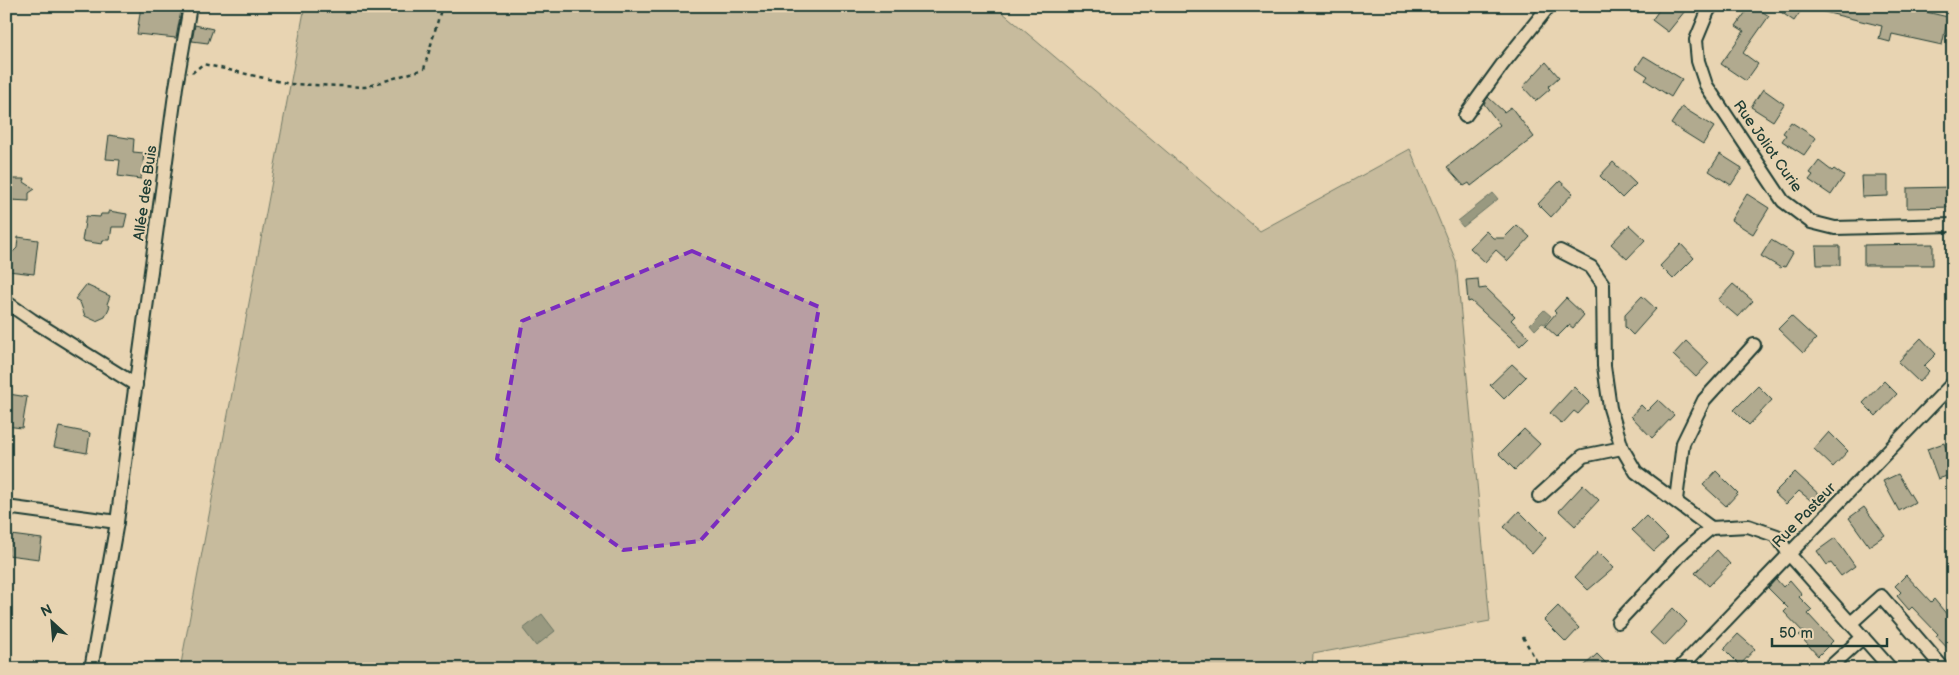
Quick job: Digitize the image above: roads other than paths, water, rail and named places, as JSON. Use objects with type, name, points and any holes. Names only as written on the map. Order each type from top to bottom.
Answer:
[{"type":"street","name":"Allée des Buis","points":[[91,669],[117,522],[176,87],[190,6]]},
{"type":"street","points":[[1465,116],[1502,64],[1549,6]]},
{"type":"street","name":"Rue Joliot Curie","points":[[1712,6],[1696,40],[1698,61],[1706,84],[1783,201],[1812,222],[1835,228],[1953,225]]},
{"type":"street","points":[[1560,251],[1592,267],[1603,284],[1604,366],[1610,408],[1622,448],[1636,472],[1711,528]]},
{"type":"street","points":[[6,302],[136,384]]},
{"type":"street","points":[[1676,500],[1682,443],[1704,400],[1754,345]]},
{"type":"street","name":"Rue Pasteur","points":[[1678,669],[1953,383]]},
{"type":"street","points":[[1539,496],[1583,456],[1622,448]]},
{"type":"street","points":[[6,507],[117,522]]},
{"type":"street","points":[[1618,622],[1684,551],[1711,528],[1748,526],[1777,536],[1789,554],[1891,669]]},
{"type":"street","points":[[1851,623],[1881,596],[1944,669]]},
{"type":"street","points":[[1828,669],[1863,637]]}]
